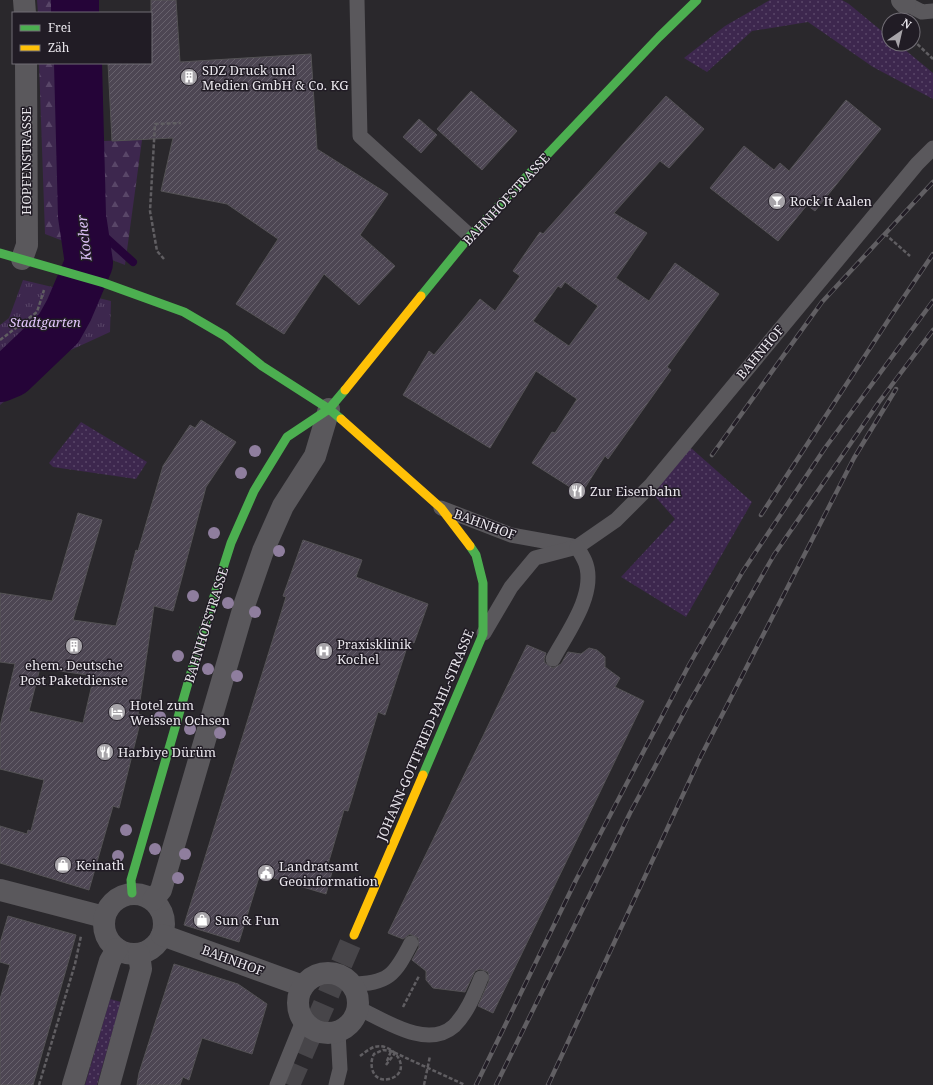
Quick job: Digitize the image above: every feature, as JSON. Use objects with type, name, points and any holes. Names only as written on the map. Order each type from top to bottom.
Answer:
[{"type":"main road","name":"BAHNHOFSTRASSE","points":[[132,893],[131,880],[203,632],[231,543],[254,491],[287,437],[329,409],[470,236],[653,42],[697,0]]},
{"type":"main road","name":"JOHANN-GOTTFRIED-PAHL-STRASSE","points":[[0,253],[104,282],[184,312],[225,336],[262,366],[329,409],[441,508],[476,555],[483,583],[483,634],[354,935]]},
{"type":"street","points":[[24,0],[25,12]]},
{"type":"street","name":"HOPFENSTRASSE","points":[[22,259],[27,245],[26,64]]},
{"type":"street","name":"BAHNHOFSTRASSE","points":[[153,900],[161,890],[243,611],[263,551],[283,506],[316,456],[329,409]]},
{"type":"street","points":[[0,890],[95,914],[103,926],[110,943],[117,949],[128,954],[139,954],[153,947],[162,935],[164,928],[163,916],[153,900],[141,894],[132,893],[118,898],[95,914]]},
{"type":"street","name":"BAHNHOF","points":[[162,935],[303,986]]},
{"type":"street","points":[[73,1085],[110,960],[117,949]]},
{"type":"street","points":[[109,1085],[141,969],[139,954]]},
{"type":"street","points":[[326,974],[335,974],[344,978],[351,984],[355,991],[358,1008],[351,1023],[338,1032],[322,1033],[308,1026],[299,1013],[298,1004],[299,994],[303,986],[309,980],[326,974]]},
{"type":"lane","points":[[357,0],[360,136],[470,236]]},
{"type":"lane","points":[[904,2],[922,12],[933,11]]},
{"type":"lane","name":"BAHNHOF","points":[[483,634],[511,587],[535,558],[577,547],[616,520],[651,484],[917,164],[933,148]]},
{"type":"lane","name":"BAHNHOF","points":[[441,508],[511,535],[577,547]]},
{"type":"lane","points":[[553,659],[580,611],[588,582],[586,564],[577,547]]},
{"type":"lane","points":[[351,984],[370,984],[390,976],[400,966],[411,943]]},
{"type":"lane","points":[[358,1008],[414,1034],[434,1035],[453,1026],[466,1010],[481,978]]},
{"type":"lane","points":[[277,1085],[304,1021]]},
{"type":"lane","points":[[336,1085],[340,1069],[338,1032]]},
{"type":"path","points":[[921,48],[933,59]]},
{"type":"path","points":[[164,259],[157,251],[150,211],[155,124],[181,124]]},
{"type":"path","points":[[874,217],[885,234],[910,256]]},
{"type":"path","points":[[0,340],[37,312],[52,267]]},
{"type":"path","points":[[39,1085],[75,964],[95,914]]},
{"type":"path","points":[[394,1025],[423,969]]},
{"type":"path","points":[[424,1085],[434,1035]]},
{"type":"path","points":[[374,1047],[384,1047],[395,1053],[401,1064],[398,1073],[390,1079],[379,1078],[371,1068],[372,1059],[378,1052],[391,1051],[465,1085]]},
{"type":"path","points":[[391,1051],[386,1065],[395,1053]]},
{"type":"green space","points":[[37,0],[98,0],[98,12],[38,12]]},
{"type":"green space","points":[[770,0],[842,0],[881,30],[881,52],[908,52],[933,73],[933,99],[873,67],[808,22],[752,31],[707,72],[684,58],[725,26]]},
{"type":"green space","points":[[39,64],[100,64],[103,141],[142,140],[125,265],[45,234]]},
{"type":"green space","name":"Stadtgarten","points":[[23,280],[111,301],[110,332],[60,355],[0,405],[0,325],[9,318]]},
{"type":"green space","points":[[81,422],[147,462],[136,479],[53,467],[49,463]]},
{"type":"green space","points":[[691,448],[752,502],[686,617],[621,577],[675,519],[652,493]]},
{"type":"green space","points":[[110,999],[121,1002],[97,1085],[85,1085]]},
{"type":"building","points":[[151,0],[176,0],[180,62],[311,54],[317,149],[388,194],[360,235],[395,266],[359,305],[324,274],[284,334],[236,304],[278,239],[227,204],[161,191],[173,138],[112,141],[108,64],[152,64]]},
{"type":"building","points":[[471,91],[517,131],[482,170],[437,129]]},
{"type":"building","points":[[666,96],[704,129],[669,168],[660,161],[614,213],[647,233],[616,278],[649,301],[675,263],[719,294],[667,367],[671,370],[608,459],[605,456],[581,494],[532,463],[552,432],[555,433],[577,399],[536,371],[490,448],[403,395],[429,351],[434,355],[480,299],[495,311],[520,276],[513,271],[540,232],[543,234]],"holes":[[[565,282],[598,306],[569,346],[533,321],[558,286],[561,288]]]},
{"type":"building","points":[[846,100],[881,129],[815,211],[807,205],[778,241],[710,188],[744,146],[774,170],[780,163],[789,171]]},
{"type":"building","points":[[419,119],[437,135],[421,153],[403,137]]},
{"type":"building","points":[[201,420],[236,442],[206,487],[173,611],[154,606],[138,714],[142,715],[119,808],[113,806],[89,890],[0,863],[0,826],[27,834],[28,830],[31,831],[44,780],[0,769],[0,726],[15,664],[0,662],[0,593],[52,601],[78,513],[102,520],[73,620],[116,626],[136,550],[138,551],[163,466],[190,425],[195,428]],"holes":[[[40,668],[94,676],[83,723],[29,711]]]},
{"type":"building","points":[[303,540],[362,560],[356,577],[428,604],[414,643],[409,641],[385,715],[378,712],[348,811],[344,810],[326,871],[332,872],[326,894],[260,874],[239,942],[184,925],[286,597],[283,596]]},
{"type":"building","points":[[527,645],[546,653],[544,659],[545,663],[553,668],[561,664],[568,652],[581,654],[589,648],[597,650],[605,657],[605,667],[620,678],[615,687],[644,701],[493,1013],[478,1006],[489,981],[488,972],[480,969],[475,971],[465,992],[433,988],[426,980],[426,971],[412,960],[419,947],[418,938],[410,934],[403,939],[388,933]]},
{"type":"building","points":[[8,916],[76,935],[33,1085],[0,1085],[0,999],[10,965],[0,962],[0,943]]},
{"type":"building","points":[[174,964],[238,984],[267,1004],[252,1054],[202,1038],[189,1080],[183,1077],[180,1085],[137,1085],[139,1073]]},
{"type":"waterway","name":"Kocher","points":[[75,0],[75,12]]},
{"type":"waterway","name":"Kocher","points":[[0,378],[12,373],[59,328],[69,310],[89,263],[82,216],[78,64]]},
{"type":"waterway","points":[[82,216],[133,262]]},
{"type":"tunnel","points":[[289,1085],[354,935]]},
{"type":"railway","points":[[712,455],[822,302],[933,182]]},
{"type":"railway","points":[[761,515],[933,254]]},
{"type":"railway","points":[[476,1085],[576,880],[689,665],[743,571],[825,448],[933,301]]},
{"type":"railway","points":[[496,1085],[630,813],[688,705],[774,555],[879,402],[933,330]]},
{"type":"railway","points":[[548,1085],[701,756],[854,458],[896,389]]},
{"type":"traffic: fast","points":[[421,296],[470,236],[659,37],[697,0]]},
{"type":"traffic: fast","points":[[0,253],[104,283],[184,312],[225,336],[262,366],[329,409],[341,419]]},
{"type":"traffic: fast","points":[[132,893],[131,880],[203,631],[231,543],[254,491],[287,437],[329,409],[345,390]]},
{"type":"traffic: fast","points":[[423,775],[483,634],[483,583],[476,555],[470,546]]},
{"type":"traffic: slow","points":[[345,390],[421,296]]},
{"type":"traffic: slow","points":[[341,419],[441,508],[470,546]]},
{"type":"traffic: slow","points":[[354,935],[423,775]]},
{"type":"place","name":"SDZ Druck und Medien GmbH & Co. KG","points":[[189,77]]},
{"type":"place","name":"Rock It Aalen","points":[[777,201]]},
{"type":"place","name":"Zur Eisenbahn","points":[[577,491]]},
{"type":"place","name":"ehem. Deutsche Post Paketdienste","points":[[74,646]]},
{"type":"place","name":"Praxisklinik Kochel","points":[[324,651]]},
{"type":"place","name":"Hotel zum Weissen Ochsen","points":[[117,712]]},
{"type":"place","name":"Harbiye Dürüm","points":[[105,752]]},
{"type":"place","name":"Keinath","points":[[63,865]]},
{"type":"place","name":"Landratsamt Geoinformation","points":[[266,873]]},
{"type":"place","name":"Sun & Fun","points":[[202,920]]}]
